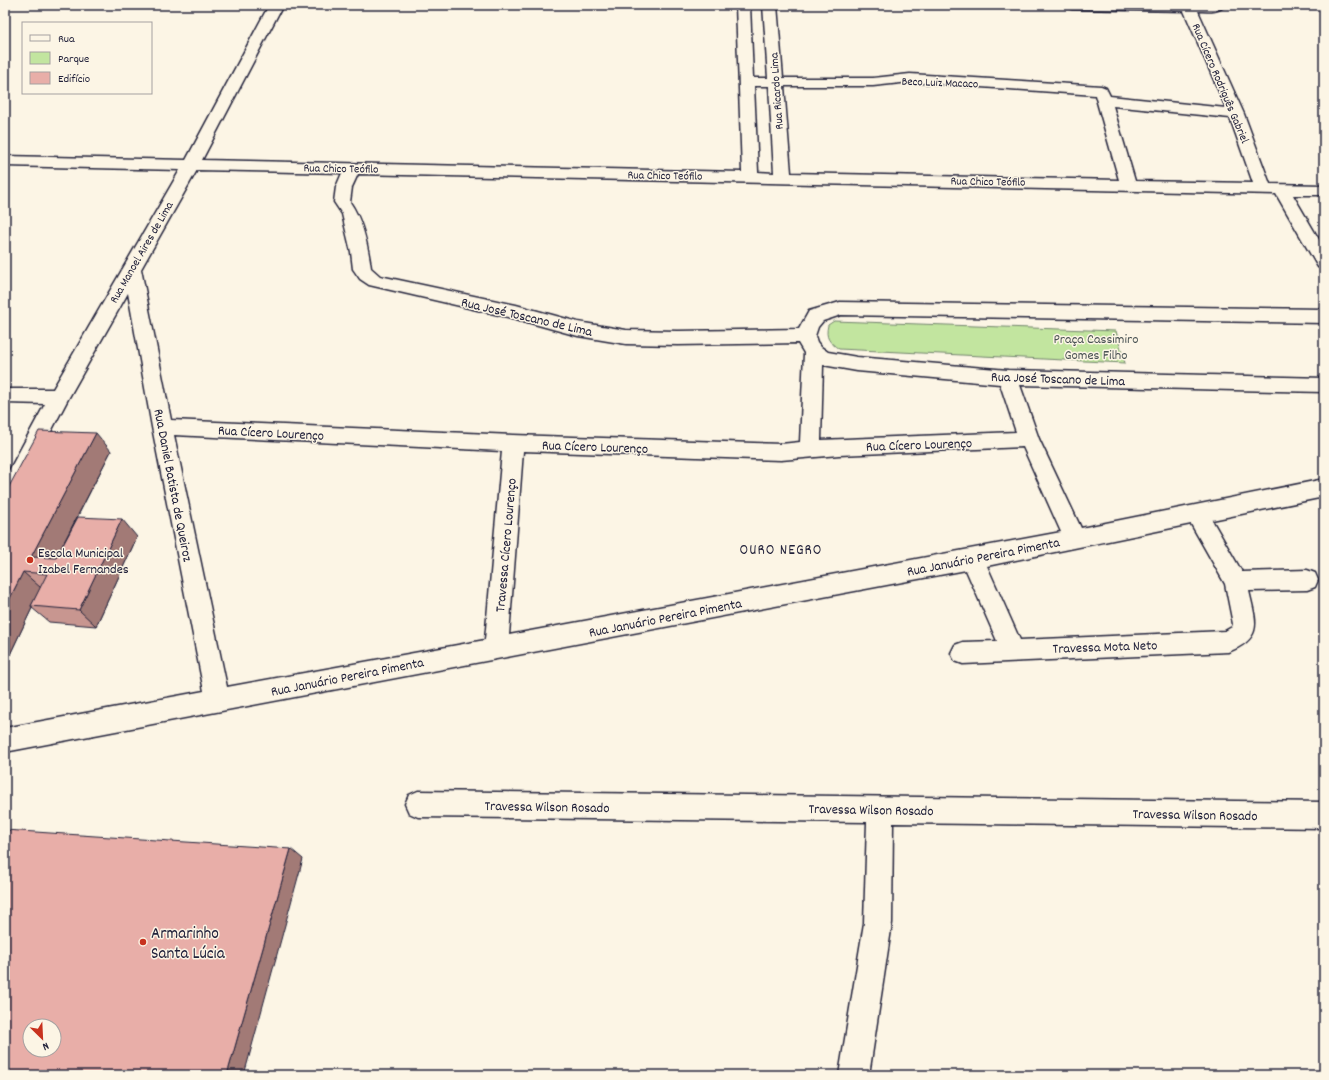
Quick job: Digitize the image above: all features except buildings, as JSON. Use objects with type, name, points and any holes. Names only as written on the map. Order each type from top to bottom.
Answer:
[{"type":"street","name":"Rua Manoel Aires de Lima","points":[[5,498],[59,397],[192,164],[276,5]]},
{"type":"street","points":[[743,5],[750,176]]},
{"type":"street","name":"Rua Ricardo Lima","points":[[770,5],[783,177]]},
{"type":"street","points":[[1072,5],[1189,7]]},
{"type":"street","name":"Rua Cícero Rodriguês Gabriel","points":[[1218,5],[1213,7],[1189,7],[1236,114],[1263,187]]},
{"type":"street","name":"Beco Luiz Macaco","points":[[746,82],[873,82],[910,78],[1101,91],[1103,100]]},
{"type":"street","points":[[1128,184],[1103,100],[1236,114]]},
{"type":"street","name":"Rua Chico Teófilo","points":[[5,160],[1263,187],[1324,190]]},
{"type":"street","name":"Rua José Toscano de Lima","points":[[353,168],[344,187],[342,202],[350,214],[360,252],[362,269],[366,275],[375,281],[516,312],[578,329],[626,337],[810,344],[823,358],[856,364],[1008,377],[1324,385]]},
{"type":"street","points":[[1281,188],[1324,262]]},
{"type":"street","name":"Rua Daniel Batista de Queiroz","points":[[132,268],[162,427],[218,701]]},
{"type":"street","points":[[810,450],[809,326],[816,316],[840,308],[1324,316]]},
{"type":"street","points":[[1008,377],[1028,439],[1075,538]]},
{"type":"street","points":[[5,396],[59,397]]},
{"type":"street","name":"Rua Cícero Lourenço","points":[[162,427],[513,443],[781,452],[1028,439]]},
{"type":"street","name":"Travessa Cícero Lourenço","points":[[496,648],[513,443]]},
{"type":"street","name":"Rua Januário Pereira Pimenta","points":[[5,740],[973,559],[1324,488]]},
{"type":"street","name":"Travessa Mota Neto","points":[[963,653],[1228,641],[1240,634],[1245,624],[1236,582],[1197,514]]},
{"type":"street","points":[[973,559],[1013,650]]},
{"type":"street","points":[[1236,582],[1307,580]]},
{"type":"street","name":"Travessa Wilson Rosado","points":[[418,804],[1324,816]]},
{"type":"street","points":[[854,1075],[878,923],[880,809]]},
{"type":"green space","name":"Praça Cassimiro Gomes Filho","points":[[834,321],[1116,331],[1125,363],[839,349],[830,342],[827,333],[828,325]]},
{"type":"place","name":"Escola Municipal Izabel Fernandes","points":[[30,560]]},
{"type":"place","name":"Armarinho Santa Lúcia","points":[[143,942]]},
{"type":"district","name":"OURO NEGRO","points":[[781,549]]}]
